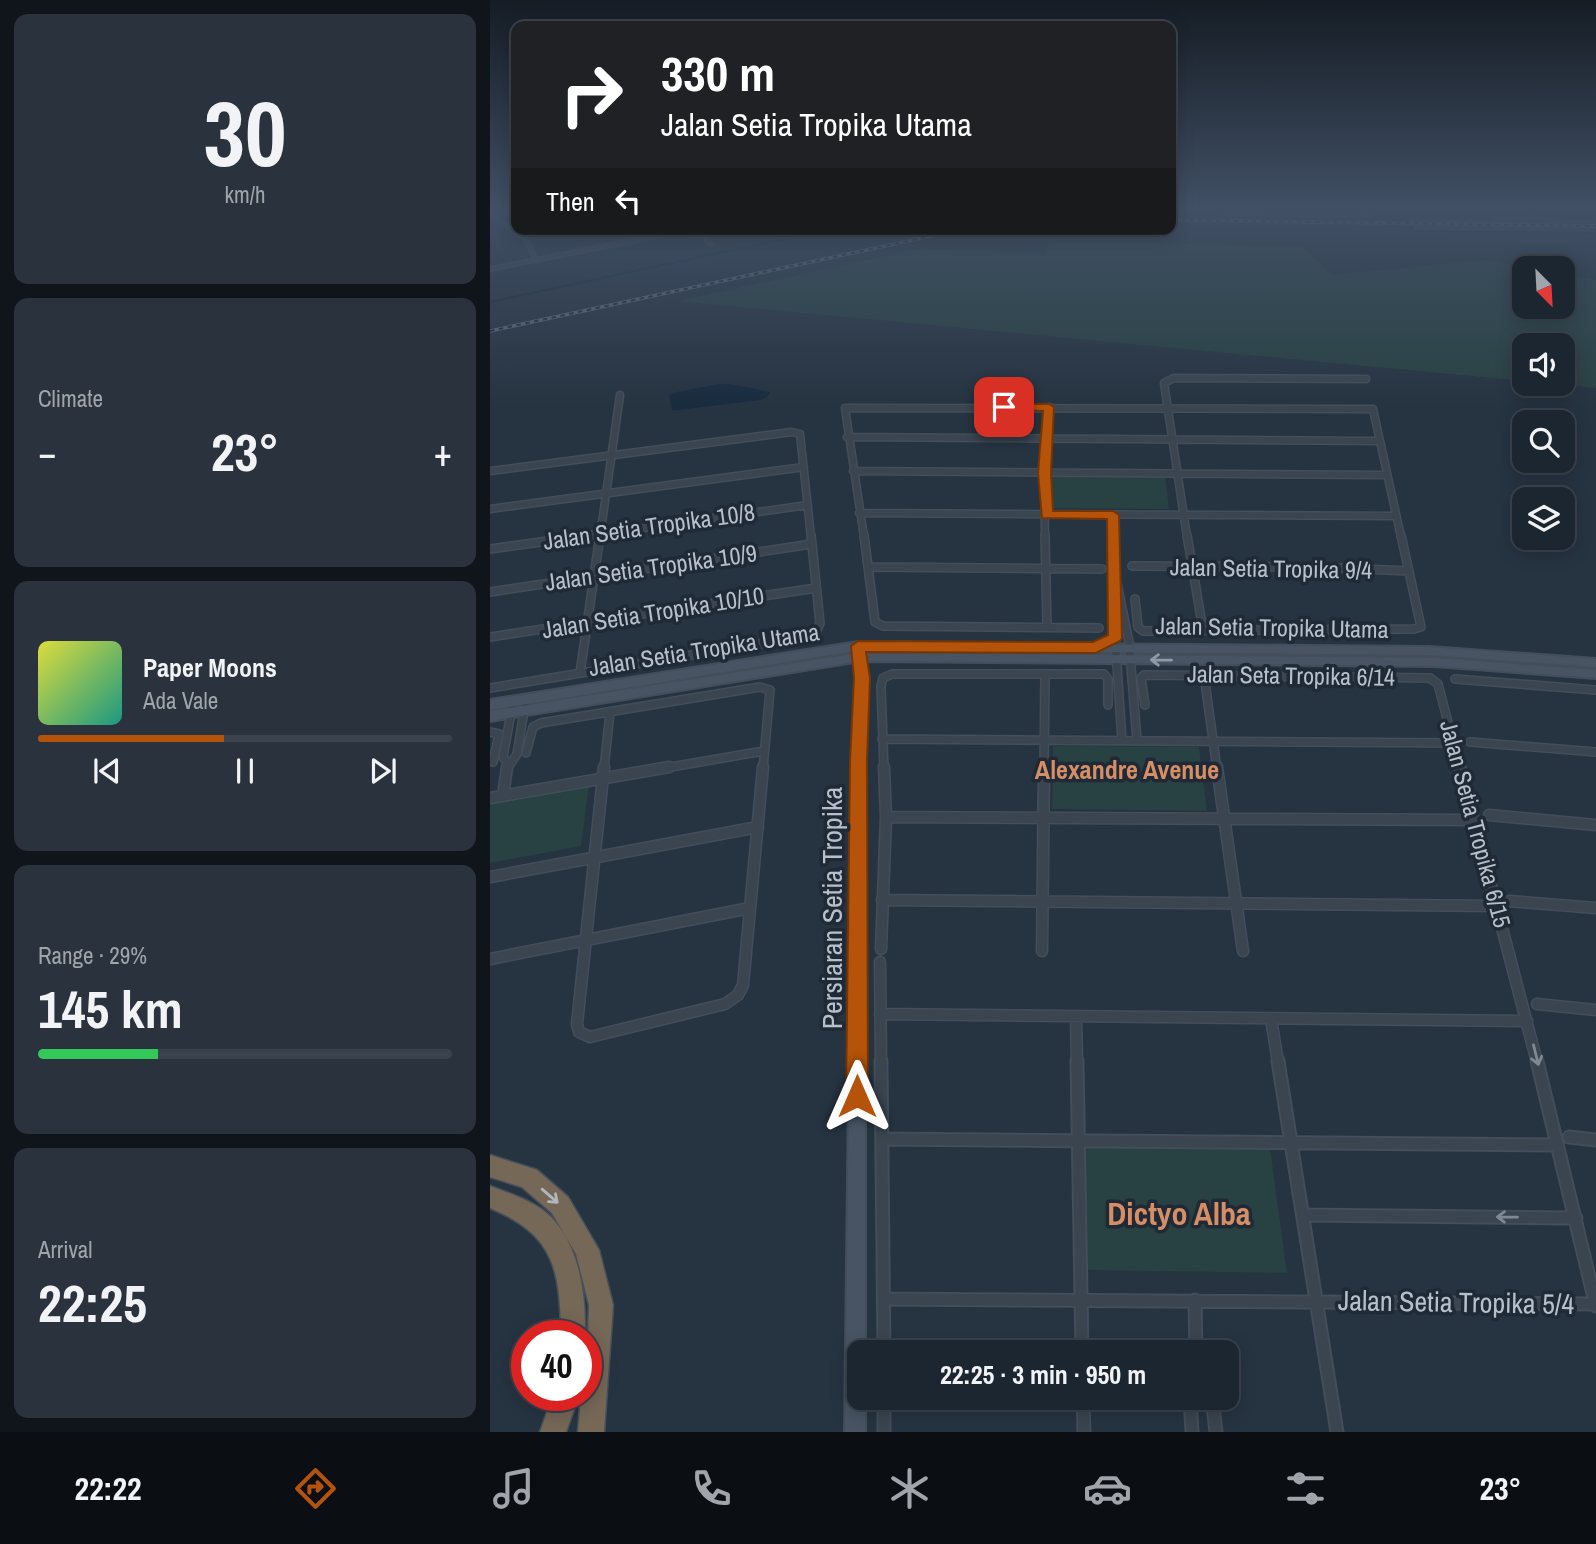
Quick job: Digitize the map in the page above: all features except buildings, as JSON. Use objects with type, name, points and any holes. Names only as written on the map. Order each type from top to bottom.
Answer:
[{"type":"highway","points":[[490,1166],[529,1178],[561,1205],[587,1250],[601,1305],[591,1432]]},
{"type":"highway","points":[[490,1197],[542,1225],[555,1242],[564,1266],[574,1320]]},
{"type":"highway","points":[[553,1432],[560,1411]]},
{"type":"main road","name":"Jalan Setia Tropika Utama","points":[[542,707],[859,652],[891,657],[1122,643],[1596,674]]},
{"type":"main road","name":"Jalan Setia Tropika Utama","points":[[510,712],[859,652],[1096,648],[1122,643],[1143,648],[1429,651],[1596,663]]},
{"type":"main road","points":[[859,652],[862,678]]},
{"type":"main road","points":[[862,678],[872,666],[891,657]]},
{"type":"main road","name":"Persiaran Setia Tropika","points":[[855,1432],[859,761],[862,678]]},
{"type":"main road","points":[[510,712],[542,707]]},
{"type":"street","points":[[1203,629],[1176,473],[1164,383],[1168,379],[1366,379]]},
{"type":"street","points":[[580,673],[620,395]]},
{"type":"street","points":[[1099,628],[883,626],[875,622],[844,411],[852,407],[1373,409],[1421,627],[1140,630],[1135,598]]},
{"type":"street","points":[[1047,627],[1047,515],[1044,473],[1049,407]]},
{"type":"street","points":[[490,471],[796,433],[802,436],[820,623],[817,630],[808,636],[490,688]]},
{"type":"street","points":[[847,437],[1379,441]]},
{"type":"street","points":[[490,509],[804,467]]},
{"type":"street","points":[[853,471],[1386,475]]},
{"type":"street","name":"Jalan Setia Tropika 10/8","points":[[490,549],[808,505]]},
{"type":"street","points":[[859,513],[1396,516]]},
{"type":"street","points":[[1113,515],[1115,578],[1122,643],[1133,690],[1137,740]]},
{"type":"street","name":"Jalan Setia Tropika 10/9","points":[[490,592],[812,544]]},
{"type":"street","name":"Jalan Setia Tropika 9/4","points":[[1132,566],[1317,567],[1409,571]]},
{"type":"street","points":[[869,567],[1102,569]]},
{"type":"street","name":"Jalan Setia Tropika 10/10","points":[[490,637],[816,588]]},
{"type":"street","points":[[1122,643],[1122,740]]},
{"type":"street","points":[[884,1340],[880,1014],[886,817],[881,682],[883,677],[892,674],[1106,675],[1108,705]]},
{"type":"street","points":[[1042,951],[1045,674]]},
{"type":"street","points":[[1204,675],[1243,951]]},
{"type":"street","name":"Jalan Seta Tropika 6/14","points":[[1145,705],[1142,676],[1430,678],[1438,684]]},
{"type":"street","points":[[1455,679],[1596,690]]},
{"type":"street","name":"Jalan Setia Tropika 6/15","points":[[1438,684],[1527,1021],[1596,1305]]},
{"type":"street","points":[[526,753],[533,727],[537,724],[760,687],[770,690],[743,985],[738,995],[725,1004],[590,1037],[579,1032],[577,1024],[584,940],[610,712]]},
{"type":"street","points":[[1120,690],[1133,690]]},
{"type":"street","points":[[503,796],[508,764],[516,754],[519,739],[510,712]]},
{"type":"street","points":[[508,764],[503,757],[510,712]]},
{"type":"street","points":[[493,762],[494,732]]},
{"type":"street","points":[[506,742],[519,739]]},
{"type":"street","points":[[882,739],[1453,743]]},
{"type":"street","points":[[1470,742],[1596,752]]},
{"type":"street","points":[[490,798],[764,751]]},
{"type":"street","points":[[1489,815],[1596,825]]},
{"type":"street","points":[[886,817],[1473,820]]},
{"type":"street","points":[[490,877],[758,827]]},
{"type":"street","points":[[882,900],[1042,904],[1497,906]]},
{"type":"street","points":[[1509,901],[1596,908]]},
{"type":"street","points":[[490,960],[750,908]]},
{"type":"street","points":[[1536,1004],[1596,1010]]},
{"type":"street","points":[[880,1014],[1527,1021]]},
{"type":"street","points":[[1074,1016],[1082,1340]]},
{"type":"street","points":[[1271,1018],[1337,1432]]},
{"type":"street","points":[[1569,1137],[1596,1140]]},
{"type":"street","points":[[883,1139],[1557,1145]]},
{"type":"street","points":[[1303,1215],[1576,1218]]},
{"type":"street","name":"Jalan Setia Tropika 5/4","points":[[884,1298],[1596,1305]]},
{"type":"street","points":[[1195,1300],[1197,1340]]},
{"type":"street","points":[[884,1410],[884,1432]]},
{"type":"street","points":[[1083,1410],[1084,1432]]},
{"type":"street","points":[[1191,1410],[1192,1432]]},
{"type":"street","points":[[1213,1410],[1216,1432]]},
{"type":"green space","points":[[808,273],[1330,273],[1332,275],[1512,273],[1512,319],[1575,319],[1575,276],[1596,280],[1596,388],[1575,386],[1575,333],[1512,333],[1512,380],[678,301]]},
{"type":"green space","points":[[1049,475],[1165,475],[1169,509],[1048,508]]},
{"type":"green space","name":"Alexandre Avenue","points":[[1053,746],[1199,747],[1207,811],[1052,809]]},
{"type":"green space","points":[[589,785],[581,846],[490,863],[490,802]]},
{"type":"green space","name":"Dictyo Alba","points":[[1084,1145],[1270,1148],[1287,1273],[1086,1270]]},
{"type":"water","points":[[719,384],[770,392],[760,400],[672,410],[669,396],[672,393]]},
{"type":"waterway","points":[[490,302],[626,273]]},
{"type":"railway","points":[[490,331],[760,273]]},
{"type":"district","name":"Alexandre Avenue","points":[[1127,770]]},
{"type":"district","name":"Dictyo Alba","points":[[1179,1214]]},
{"type":"route","points":[[857,1096],[862,678],[858,646],[1096,648],[1115,638],[1112,607],[1115,578],[1113,515],[1047,515],[1044,473],[1049,407],[1004,407]]}]
